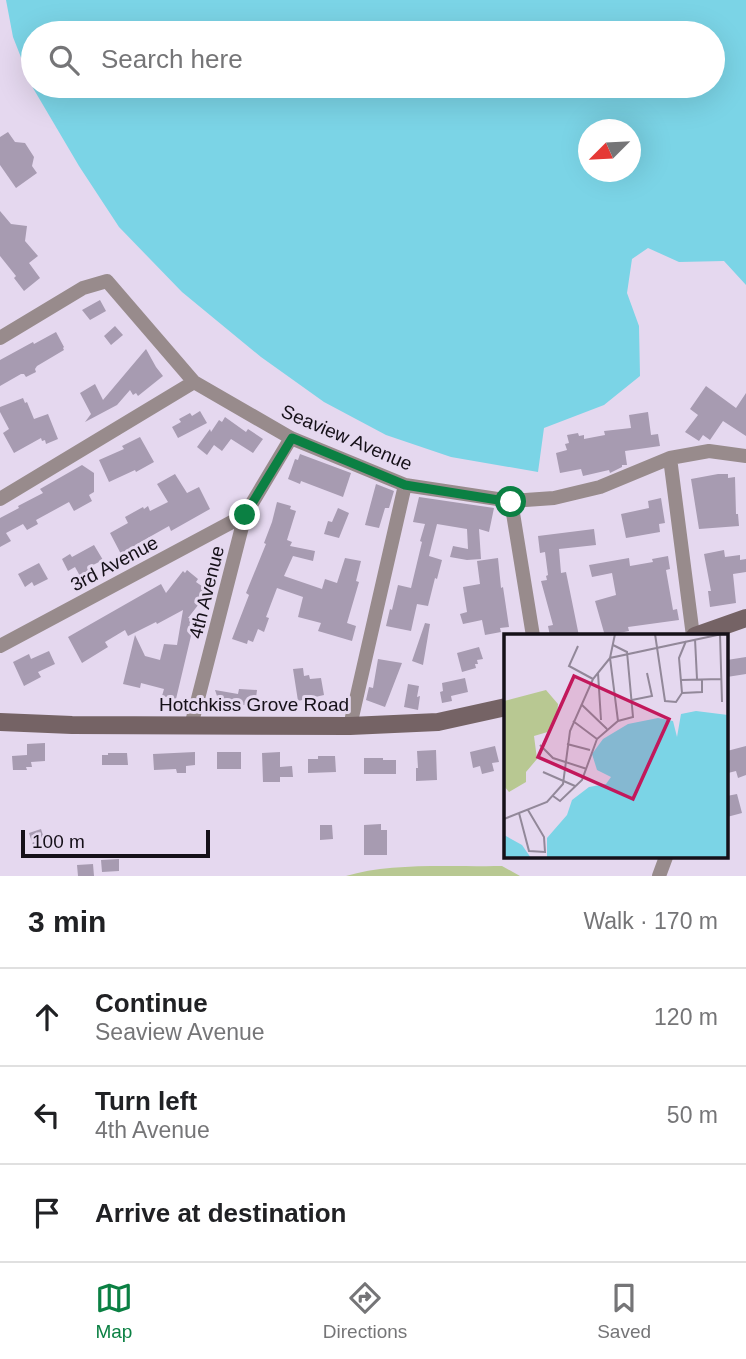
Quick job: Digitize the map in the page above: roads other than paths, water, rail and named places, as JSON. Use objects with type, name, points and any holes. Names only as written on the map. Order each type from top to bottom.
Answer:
[{"type":"main road","points":[[700,634],[746,618]]},
{"type":"main road","name":"Hotchkiss Grove Road","points":[[0,722],[350,726],[438,722],[504,707]]},
{"type":"street","name":"Seaview Avenue","points":[[0,338],[83,288],[107,281],[194,382],[292,438],[405,485],[511,502],[554,498],[600,487],[670,458],[709,451],[746,456]]},
{"type":"street","points":[[0,499],[194,382]]},
{"type":"street","name":"4th Avenue","points":[[191,726],[245,515],[292,438]]},
{"type":"street","points":[[670,458],[694,634]]},
{"type":"street","points":[[350,726],[405,485]]},
{"type":"street","points":[[511,502],[533,634]]},
{"type":"street","name":"3rd Avenue","points":[[0,646],[245,515]]},
{"type":"street","points":[[659,876],[666,858]]},
{"type":"water","points":[[6,0],[746,0],[746,285],[724,261],[679,262],[648,248],[632,259],[627,293],[639,326],[640,376],[604,405],[544,428],[538,472],[451,457],[386,435],[324,402],[261,357],[182,292],[119,227],[39,98],[725,98],[725,21],[21,21],[21,57],[13,37]]}]
